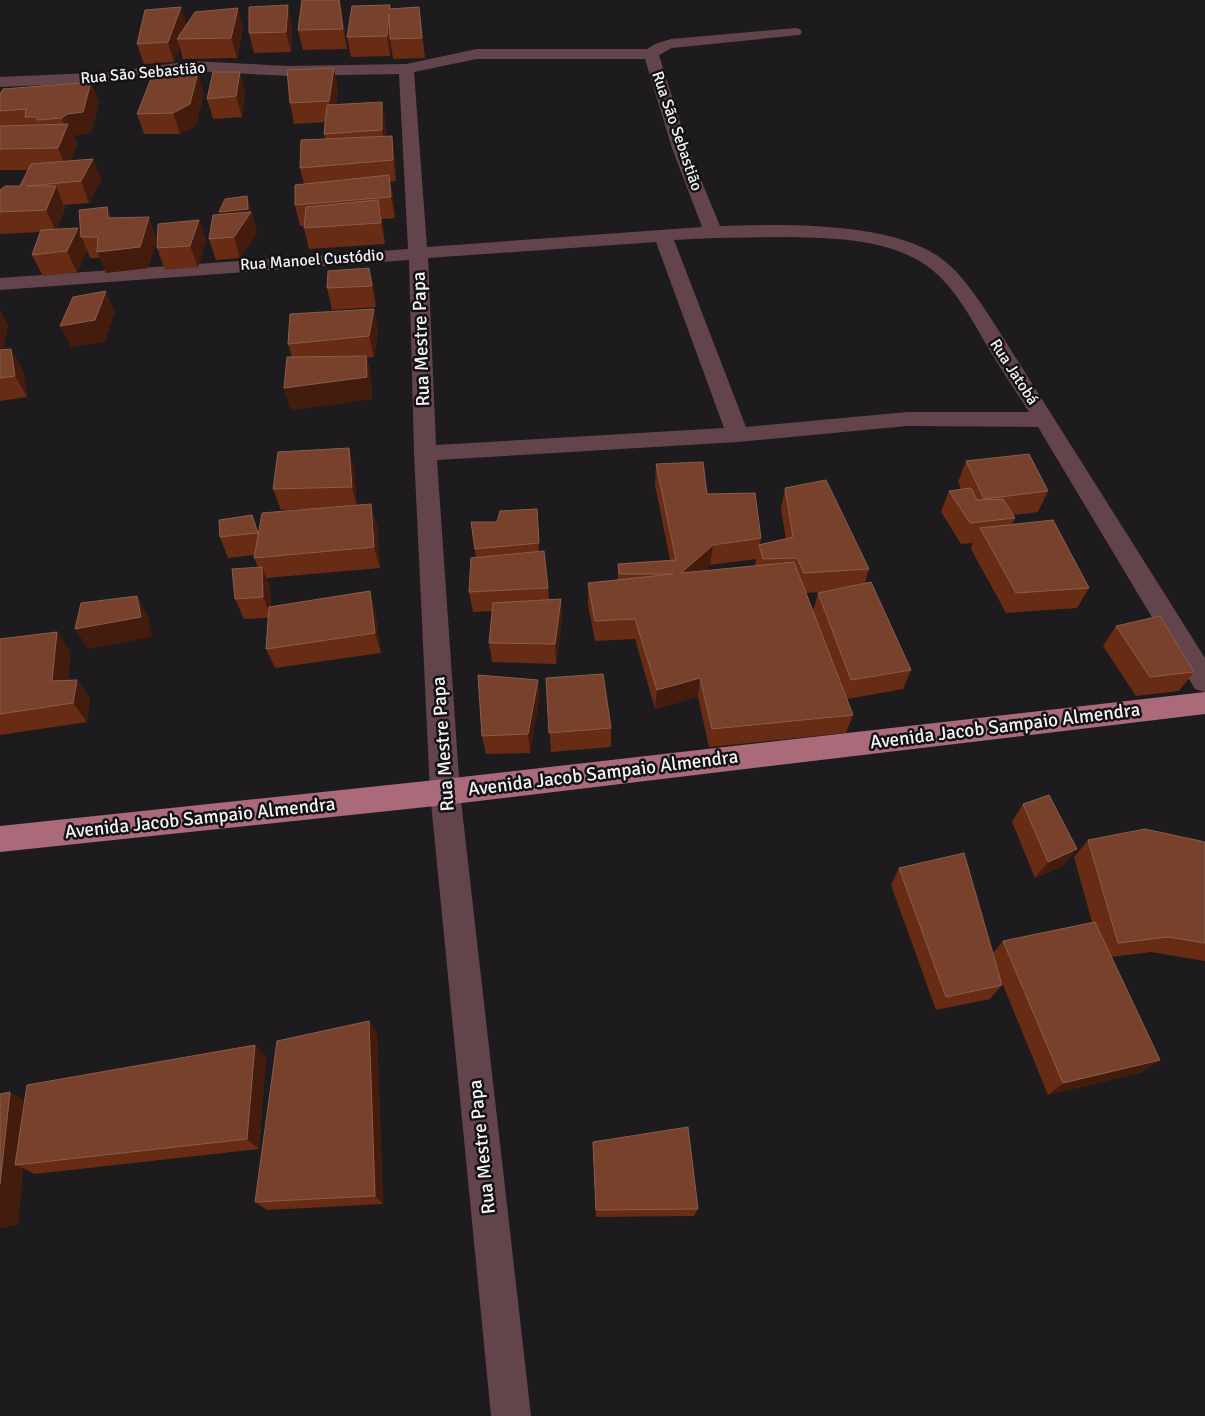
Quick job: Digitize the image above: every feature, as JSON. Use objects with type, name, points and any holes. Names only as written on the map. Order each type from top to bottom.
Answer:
[{"type":"main road","name":"Avenida Jacob Sampaio Almendra","points":[[0,839],[445,792],[1205,703]]},
{"type":"street","name":"Rua São Sebastião","points":[[0,82],[112,77],[192,66],[288,71],[406,69],[477,54],[651,54],[660,47],[672,44],[795,32]]},
{"type":"street","name":"Rua São Sebastião","points":[[651,54],[680,148],[714,232]]},
{"type":"street","name":"Rua Mestre Papa","points":[[406,69],[418,252],[425,453],[445,792],[511,1416]]},
{"type":"street","name":"Rua Jatobá","points":[[714,232],[772,230],[851,235],[892,242],[923,254],[954,279],[1045,420],[1205,681]]},
{"type":"street","name":"Rua Manoel Custódio","points":[[0,284],[418,252],[714,232]]},
{"type":"street","points":[[663,236],[738,435]]},
{"type":"street","points":[[425,453],[738,435],[907,419],[1045,420]]},
{"type":"building","points":[[302,0],[339,0],[343,29],[298,30]]},
{"type":"building","points":[[288,5],[286,32],[249,33],[249,7]]},
{"type":"building","points":[[390,5],[389,9],[419,7],[422,38],[390,39],[389,14],[387,36],[347,37],[352,6]]},
{"type":"building","points":[[181,7],[168,42],[137,44],[145,10]]},
{"type":"building","points":[[238,8],[231,38],[177,39],[195,12]]},
{"type":"building","points":[[334,68],[329,101],[290,103],[287,70]]},
{"type":"building","points":[[198,72],[190,104],[173,113],[137,114],[152,76]]},
{"type":"building","points":[[213,72],[240,72],[236,96],[207,99]]},
{"type":"building","points":[[91,82],[83,112],[67,114],[62,118],[38,120],[36,117],[25,117],[26,109],[0,111],[0,94],[3,89]]},
{"type":"building","points":[[382,102],[382,130],[324,134],[327,105]]},
{"type":"building","points":[[68,124],[58,148],[0,149],[0,126]]},
{"type":"building","points":[[392,136],[393,160],[300,168],[301,140]]},
{"type":"building","points":[[93,159],[81,181],[27,186],[56,186],[46,210],[0,212],[0,190],[5,186],[20,186],[31,164]]},
{"type":"building","points":[[389,175],[391,197],[295,205],[295,185]]},
{"type":"building","points":[[247,196],[248,209],[219,212],[225,199]]},
{"type":"building","points":[[378,200],[381,223],[304,228],[306,207]]},
{"type":"building","points":[[107,207],[108,218],[149,217],[140,247],[97,252],[98,237],[81,237],[79,210]]},
{"type":"building","points":[[251,212],[234,237],[209,239],[213,215]]},
{"type":"building","points":[[199,220],[190,246],[157,248],[158,224]]},
{"type":"building","points":[[78,228],[67,251],[32,255],[41,230]]},
{"type":"building","points":[[369,268],[372,286],[327,288],[328,271]]},
{"type":"building","points":[[106,291],[95,320],[60,326],[73,297]]},
{"type":"building","points":[[374,309],[369,336],[288,344],[290,314]]},
{"type":"building","points":[[11,349],[15,376],[0,378],[0,350]]},
{"type":"building","points":[[366,356],[367,377],[284,388],[287,357]]},
{"type":"building","points":[[349,448],[352,487],[273,489],[278,452]]},
{"type":"building","points":[[1029,454],[1048,491],[984,499],[966,461]]},
{"type":"building","points":[[703,462],[707,494],[755,493],[761,538],[713,545],[681,573],[794,562],[853,715],[712,729],[700,678],[657,690],[635,619],[595,621],[588,583],[673,574],[619,574],[618,564],[676,560],[656,464]]},
{"type":"building","points":[[826,480],[869,569],[804,573],[797,558],[763,559],[759,545],[793,537],[785,488]]},
{"type":"building","points":[[971,488],[977,500],[1003,499],[1015,518],[970,523],[949,491]]},
{"type":"building","points":[[371,504],[374,547],[254,558],[262,513]]},
{"type":"building","points":[[537,509],[539,543],[475,549],[471,522],[497,522],[500,511]]},
{"type":"building","points":[[252,515],[258,533],[220,537],[219,520]]},
{"type":"building","points":[[1053,520],[1089,588],[1016,593],[980,528]]},
{"type":"building","points":[[544,551],[548,588],[469,592],[471,558]]},
{"type":"building","points":[[262,567],[263,597],[235,599],[232,569]]},
{"type":"building","points":[[871,582],[911,670],[851,680],[818,593]]},
{"type":"building","points":[[370,591],[375,633],[266,649],[269,607]]},
{"type":"building","points":[[137,596],[141,617],[75,629],[81,603]]},
{"type":"building","points":[[561,599],[555,644],[489,643],[493,603]]},
{"type":"building","points":[[1160,616],[1194,672],[1150,677],[1116,626]]},
{"type":"building","points":[[57,632],[52,681],[77,680],[73,703],[0,714],[0,639]]},
{"type":"building","points":[[603,674],[611,728],[549,733],[546,678]]},
{"type":"building","points":[[478,675],[538,680],[528,734],[482,736]]},
{"type":"building","points":[[1049,795],[1077,849],[1048,862],[1023,804]]},
{"type":"building","points":[[1145,829],[1205,842],[1205,943],[1168,937],[1118,943],[1088,840]]},
{"type":"building","points":[[964,853],[1002,985],[946,997],[899,868]]},
{"type":"building","points":[[1095,922],[1160,1060],[1063,1083],[1003,941]]},
{"type":"building","points":[[369,1021],[375,1196],[255,1202],[277,1041]]},
{"type":"building","points":[[255,1045],[247,1139],[15,1165],[27,1085]]},
{"type":"building","points":[[10,1092],[0,1184],[0,1094]]},
{"type":"building","points":[[688,1127],[698,1209],[596,1210],[593,1142]]}]
